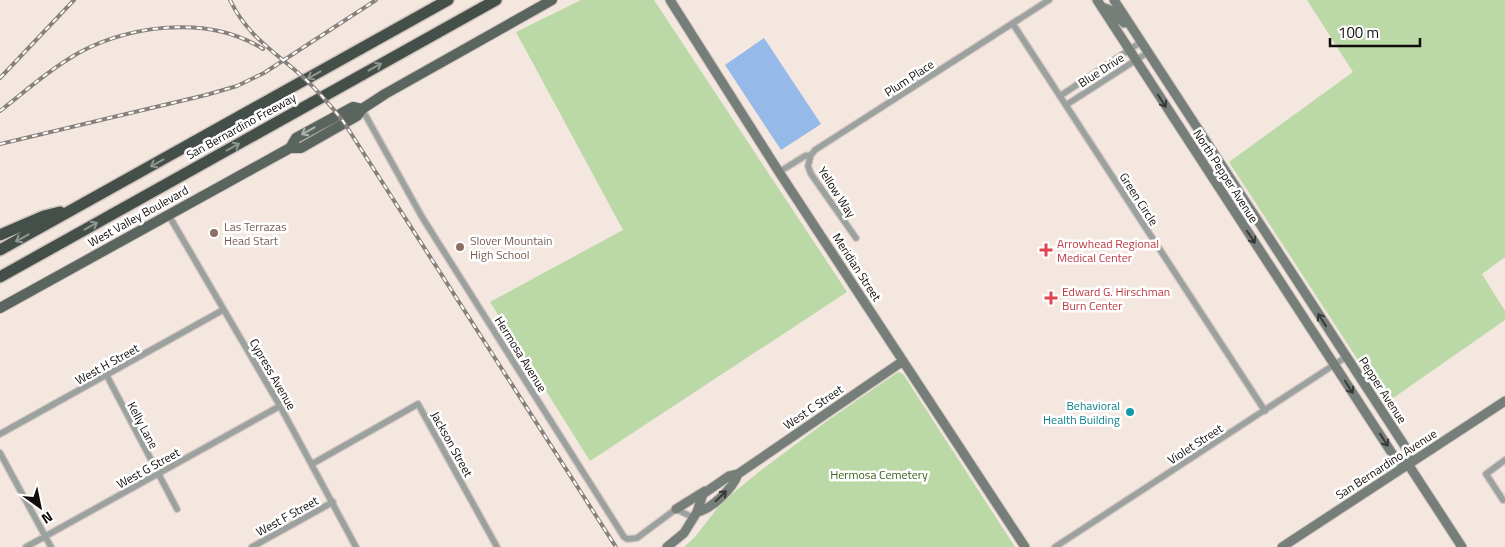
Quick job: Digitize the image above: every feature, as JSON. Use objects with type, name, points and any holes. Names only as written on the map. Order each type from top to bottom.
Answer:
[{"type":"highway","name":"San Bernardino Freeway","points":[[0,250],[448,0]]},
{"type":"highway","name":"San Bernardino Freeway","points":[[0,276],[496,0]]},
{"type":"highway","points":[[0,235],[44,216],[74,209]]},
{"type":"main road","name":"West Valley Boulevard","points":[[0,308],[290,148],[296,138],[352,107],[362,109],[426,70],[552,0]]},
{"type":"main road","name":"Meridian Street","points":[[670,0],[779,172],[1025,547]]},
{"type":"main road","name":"North Pepper Avenue","points":[[1114,0],[1346,357]]},
{"type":"main road","name":"North Pepper Avenue","points":[[1099,3],[1334,365]]},
{"type":"main road","points":[[1099,3],[1124,23],[1128,22]]},
{"type":"main road","name":"Pepper Avenue","points":[[1346,357],[1408,451],[1408,464],[1462,547]]},
{"type":"main road","name":"West C Street","points":[[667,547],[684,533],[696,515],[703,494],[710,488],[729,476],[738,474],[903,361]]},
{"type":"main road","name":"Pepper Avenue","points":[[1334,365],[1397,461],[1408,464]]},
{"type":"main road","name":"San Bernardino Avenue","points":[[1282,547],[1505,401]]},
{"type":"main road","name":"West C Street","points":[[696,515],[706,510],[728,490],[738,474]]},
{"type":"main road","points":[[676,509],[710,488]]},
{"type":"street","name":"Plum Place","points":[[779,172],[805,156],[811,155],[815,150],[1049,0]]},
{"type":"street","name":"Green Circle","points":[[1013,24],[1264,411]]},
{"type":"street","name":"Blue Drive","points":[[1060,96],[1141,42]]},
{"type":"street","name":"Blue Drive","points":[[1066,105],[1148,53]]},
{"type":"street","name":"Hermosa Avenue","points":[[362,109],[422,217],[624,537],[632,540],[636,538],[676,509]]},
{"type":"street","name":"Yellow Way","points":[[811,155],[808,166],[811,174],[856,238]]},
{"type":"street","name":"Cypress Avenue","points":[[168,214],[280,406],[356,547]]},
{"type":"street","name":"West H Street","points":[[0,434],[224,310]]},
{"type":"street","name":"Violet Street","points":[[1055,547],[1346,357]]},
{"type":"street","name":"Kelly Lane","points":[[107,376],[177,509]]},
{"type":"street","name":"Jackson Street","points":[[312,464],[418,404],[497,547]]},
{"type":"street","name":"West G Street","points":[[26,547],[280,406]]},
{"type":"street","points":[[0,453],[51,547]]},
{"type":"street","points":[[1503,500],[1486,474],[1505,460]]},
{"type":"street","name":"West F Street","points":[[252,547],[332,502]]},
{"type":"street","points":[[676,509],[696,515]]},
{"type":"green space","points":[[581,0],[654,0],[847,292],[590,461],[490,302],[623,230],[516,32]]},
{"type":"green space","points":[[1307,0],[1505,0],[1505,257],[1482,274],[1505,311],[1505,320],[1386,403],[1229,162],[1353,72]]},
{"type":"green space","name":"Hermosa Cemetery","points":[[898,372],[903,374],[1015,547],[684,547],[695,537],[722,502],[827,421]]},
{"type":"water","points":[[764,38],[821,124],[781,150],[725,65]]},
{"type":"railway","points":[[0,78],[74,0]]},
{"type":"railway","points":[[230,0],[253,34],[309,83],[343,121],[616,547]]},
{"type":"railway","points":[[0,144],[237,86],[264,73],[376,0]]},
{"type":"railway","points":[[0,111],[67,60],[88,48],[112,38],[164,28],[190,27],[216,31],[241,38],[263,49]]},
{"type":"place","name":"Las Terrazas Head Start","points":[[214,233]]},
{"type":"place","name":"Slover Mountain High School","points":[[460,247]]},
{"type":"place","name":"Arrowhead Regional Medical Center","points":[[1046,250]]},
{"type":"place","name":"Edward G. Hirschman Burn Center","points":[[1051,298]]},
{"type":"place","name":"Behavioral Health Building","points":[[1130,412]]}]
